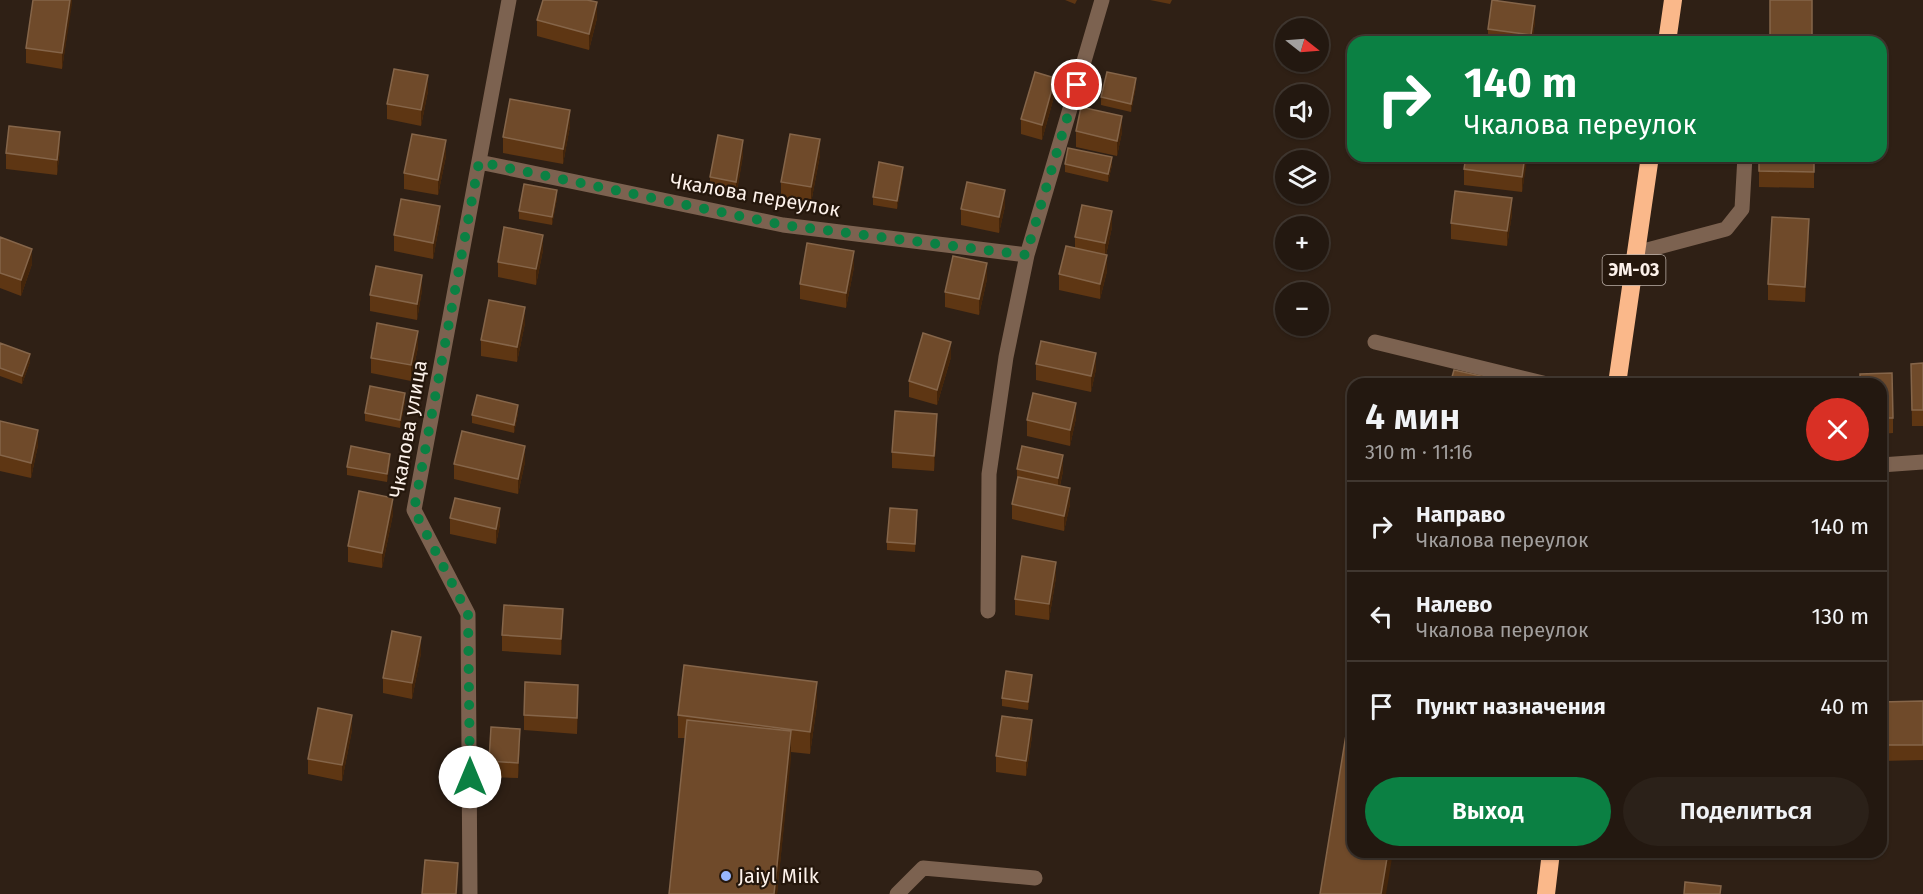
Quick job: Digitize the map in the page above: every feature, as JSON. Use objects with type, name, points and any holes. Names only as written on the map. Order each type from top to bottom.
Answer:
[{"type":"highway","points":[[1668,36],[1673,0]]},
{"type":"highway","name":"ЭМ-03","points":[[1618,378],[1649,162]]},
{"type":"highway","points":[[1546,894],[1550,858]]},
{"type":"street","name":"Чкалова улица","points":[[470,894],[468,614],[414,510],[508,0]]},
{"type":"street","points":[[988,611],[989,474],[1006,357],[1026,255],[1102,0]]},
{"type":"street","name":"Чкалова переулок","points":[[479,162],[783,225],[1026,255]]},
{"type":"street","points":[[1636,253],[1726,230],[1742,209],[1745,162]]},
{"type":"street","points":[[1375,342],[1522,378]]},
{"type":"street","points":[[1887,465],[1923,462]]},
{"type":"street","points":[[897,894],[923,868],[1035,878]]},
{"type":"building","points":[[33,0],[70,0],[62,53],[26,48]]},
{"type":"building","points":[[543,0],[597,2],[589,34],[537,20]]},
{"type":"building","points":[[1492,0],[1535,6],[1531,35],[1488,29]]},
{"type":"building","points":[[1770,0],[1812,0],[1812,36],[1770,36]]},
{"type":"building","points":[[394,69],[428,75],[421,110],[387,104]]},
{"type":"building","points":[[1035,72],[1055,78],[1042,125],[1021,119]]},
{"type":"building","points":[[1107,72],[1136,78],[1131,104],[1101,97]]},
{"type":"building","points":[[510,99],[570,110],[563,149],[503,137]]},
{"type":"building","points":[[1081,107],[1122,116],[1117,141],[1076,131]]},
{"type":"building","points":[[9,126],[60,132],[57,160],[6,153]]},
{"type":"building","points":[[412,134],[446,140],[438,180],[404,173]]},
{"type":"building","points":[[790,134],[820,139],[811,187],[781,182]]},
{"type":"building","points":[[718,135],[743,140],[736,182],[710,177]]},
{"type":"building","points":[[1068,148],[1112,157],[1108,174],[1065,164]]},
{"type":"building","points":[[879,162],[903,167],[897,201],[873,197]]},
{"type":"building","points":[[1465,162],[1524,162],[1522,177],[1464,169]]},
{"type":"building","points":[[1759,162],[1814,162],[1814,172],[1759,171]]},
{"type":"building","points":[[967,182],[1005,190],[999,217],[961,209]]},
{"type":"building","points":[[524,184],[557,190],[552,217],[519,211]]},
{"type":"building","points":[[1455,191],[1512,198],[1507,231],[1451,223]]},
{"type":"building","points":[[401,199],[440,206],[433,243],[394,235]]},
{"type":"building","points":[[1082,205],[1112,211],[1105,243],[1075,237]]},
{"type":"building","points":[[1772,217],[1809,219],[1805,287],[1768,284]]},
{"type":"building","points":[[504,227],[543,235],[536,269],[498,262]]},
{"type":"building","points":[[0,237],[32,249],[21,280],[0,273]]},
{"type":"building","points":[[807,243],[854,251],[846,293],[800,284]]},
{"type":"building","points":[[1066,246],[1107,255],[1100,284],[1059,274]]},
{"type":"building","points":[[953,256],[987,263],[979,299],[945,292]]},
{"type":"building","points":[[376,266],[422,275],[417,304],[370,295]]},
{"type":"building","points":[[489,300],[525,307],[517,347],[481,340]]},
{"type":"building","points":[[377,323],[418,331],[411,365],[371,358]]},
{"type":"building","points":[[923,333],[951,342],[937,390],[909,381]]},
{"type":"building","points":[[1041,341],[1096,353],[1091,376],[1036,364]]},
{"type":"building","points":[[0,343],[30,354],[22,376],[0,368]]},
{"type":"building","points":[[1923,363],[1923,410],[1912,410],[1911,364]]},
{"type":"building","points":[[1454,370],[1490,378],[1452,378]]},
{"type":"building","points":[[1892,373],[1893,418],[1887,418],[1887,378],[1860,378],[1860,374]]},
{"type":"building","points":[[370,386],[405,393],[400,420],[365,413]]},
{"type":"building","points":[[1033,393],[1076,403],[1070,430],[1027,420]]},
{"type":"building","points":[[477,395],[518,405],[514,425],[472,415]]},
{"type":"building","points":[[895,411],[937,414],[934,456],[892,452]]},
{"type":"building","points":[[0,421],[38,430],[31,463],[0,455]]},
{"type":"building","points":[[462,431],[525,446],[518,479],[454,464]]},
{"type":"building","points":[[351,446],[390,454],[387,474],[347,467]]},
{"type":"building","points":[[1022,446],[1063,455],[1058,478],[1017,469]]},
{"type":"building","points":[[1018,477],[1070,488],[1064,516],[1012,504]]},
{"type":"building","points":[[359,491],[393,498],[382,553],[348,546]]},
{"type":"building","points":[[455,498],[500,508],[496,529],[450,518]]},
{"type":"building","points":[[890,508],[917,510],[915,544],[887,542]]},
{"type":"building","points":[[1022,556],[1056,562],[1049,604],[1015,599]]},
{"type":"building","points":[[504,605],[563,609],[561,639],[502,635]]},
{"type":"building","points":[[392,631],[421,637],[412,683],[383,678]]},
{"type":"building","points":[[684,665],[817,682],[810,732],[678,715]]},
{"type":"building","points":[[1006,671],[1032,675],[1028,702],[1002,698]]},
{"type":"building","points":[[525,682],[578,685],[577,718],[524,715]]},
{"type":"building","points":[[1923,701],[1923,745],[1887,745],[1887,702]]},
{"type":"building","points":[[318,708],[352,715],[342,765],[308,759]]},
{"type":"building","points":[[1002,716],[1032,720],[1026,761],[996,756]]},
{"type":"building","points":[[687,720],[791,731],[774,894],[669,894]]},
{"type":"building","points":[[491,727],[520,729],[518,763],[489,761]]},
{"type":"building","points":[[1347,729],[1347,858],[1387,858],[1381,894],[1320,894]]},
{"type":"building","points":[[425,860],[458,863],[456,894],[422,894]]},
{"type":"building","points":[[1685,882],[1721,886],[1720,894],[1684,894]]},
{"type":"place","name":"Jaiyl Milk","points":[[726,876]]},
{"type":"route","points":[[470,777],[468,614],[414,510],[479,162],[783,225],[1026,255],[1077,85]]}]
